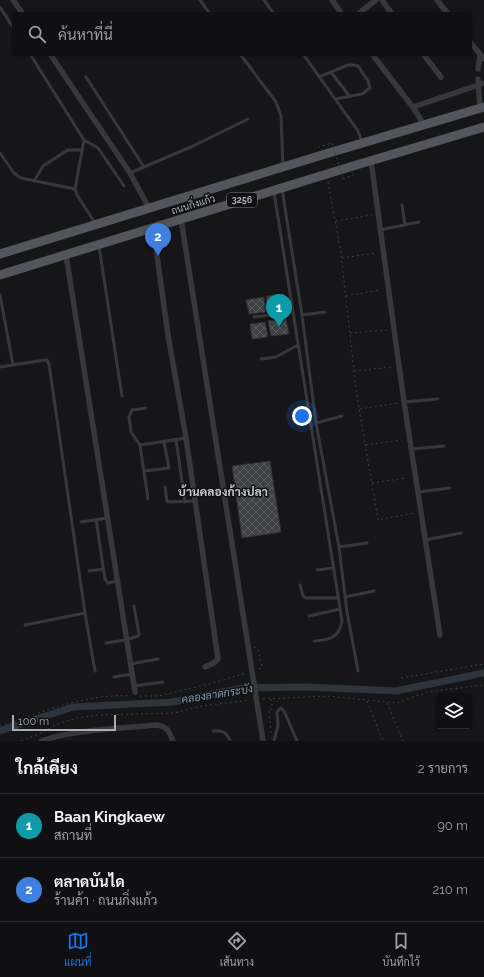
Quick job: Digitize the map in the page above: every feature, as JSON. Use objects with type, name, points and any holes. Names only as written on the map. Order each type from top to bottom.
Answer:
[{"type":"main road","name":"ถนนกิ่งแก้ว","points":[[1,252],[482,108]]},
{"type":"main road","name":"ถนนกิ่งแก้ว","points":[[0,275],[484,127]]},
{"type":"street","points":[[13,0],[21,12]]},
{"type":"street","points":[[332,0],[341,12]]},
{"type":"street","points":[[361,12],[376,0]]},
{"type":"street","points":[[382,0],[391,12]]},
{"type":"street","points":[[437,0],[446,12]]},
{"type":"street","points":[[472,44],[482,57],[478,69]]},
{"type":"street","points":[[51,56],[130,173],[149,208]]},
{"type":"street","points":[[374,56],[413,107],[424,125]]},
{"type":"street","points":[[425,56],[441,77]]},
{"type":"street","points":[[413,107],[480,83],[482,108]]},
{"type":"street","points":[[371,161],[404,402],[440,635]]},
{"type":"street","points":[[181,219],[263,741]]},
{"type":"street","points":[[153,228],[168,335],[196,501],[218,659],[214,663],[205,667]]},
{"type":"street","points":[[66,255],[134,689]]},
{"type":"street","points":[[41,741],[55,736],[156,725],[167,728],[173,741]]},
{"type":"street","points":[[72,734],[75,741]]},
{"type":"lane","points":[[200,0],[209,12]]},
{"type":"lane","points":[[264,0],[273,12]]},
{"type":"lane","points":[[0,7],[12,26]]},
{"type":"lane","points":[[31,56],[84,140],[98,148],[124,186]]},
{"type":"lane","points":[[242,56],[279,108],[281,116],[283,167]]},
{"type":"lane","points":[[304,56],[358,131],[363,143]]},
{"type":"lane","points":[[319,77],[348,65],[358,66],[368,81],[370,88],[362,94],[335,99]]},
{"type":"lane","points":[[331,72],[350,97]]},
{"type":"lane","points":[[86,77],[144,167]]},
{"type":"lane","points":[[130,173],[193,146],[248,119]]},
{"type":"lane","points":[[84,140],[75,189],[77,195],[96,224]]},
{"type":"lane","points":[[34,181],[43,166],[68,150],[82,150]]},
{"type":"lane","points":[[0,153],[14,174],[21,178],[75,189]]},
{"type":"lane","points":[[278,189],[293,312],[342,621],[341,629],[336,636],[325,640],[314,641]]},
{"type":"lane","points":[[278,189],[302,315],[316,423],[339,547],[345,597],[358,671]]},
{"type":"lane","points":[[402,205],[405,225]]},
{"type":"lane","points":[[380,230],[419,222]]},
{"type":"lane","points":[[99,244],[122,396]]},
{"type":"lane","points":[[0,295],[13,365]]},
{"type":"lane","points":[[254,317],[293,312]]},
{"type":"lane","points":[[302,315],[325,312]]},
{"type":"lane","points":[[261,359],[276,357],[298,345]]},
{"type":"lane","points":[[0,367],[45,360],[47,360],[49,364],[85,613],[95,671]]},
{"type":"lane","points":[[404,402],[438,399]]},
{"type":"lane","points":[[146,408],[132,410],[129,417],[131,432],[140,445],[148,499]]},
{"type":"lane","points":[[316,423],[342,416]]},
{"type":"lane","points":[[140,445],[186,438]]},
{"type":"lane","points":[[176,440],[185,502]]},
{"type":"lane","points":[[144,471],[168,468],[164,442]]},
{"type":"lane","points":[[412,449],[444,446]]},
{"type":"lane","points":[[165,487],[167,501],[196,501]]},
{"type":"lane","points":[[418,492],[450,488]]},
{"type":"lane","points":[[81,522],[107,518]]},
{"type":"lane","points":[[96,519],[106,581],[108,583],[117,581]]},
{"type":"lane","points":[[425,540],[461,533]]},
{"type":"lane","points":[[339,547],[367,543]]},
{"type":"lane","points":[[317,570],[334,568]]},
{"type":"lane","points":[[89,571],[103,569]]},
{"type":"lane","points":[[300,586],[303,596],[306,598],[338,598]]},
{"type":"lane","points":[[345,597],[374,591]]},
{"type":"lane","points":[[106,643],[136,638],[139,634],[134,606]]},
{"type":"lane","points":[[309,616],[340,610]]},
{"type":"lane","points":[[25,625],[85,613]]},
{"type":"lane","points":[[130,664],[158,659]]},
{"type":"lane","points":[[114,676],[132,674]]},
{"type":"lane","points":[[134,689],[163,682]]},
{"type":"lane","points":[[274,741],[278,726],[277,712],[281,708],[284,711],[297,741]]},
{"type":"lane","points":[[213,731],[220,730],[224,732],[230,741]]},
{"type":"path","points":[[332,143],[343,179]]},
{"type":"path","points":[[327,174],[341,258],[353,371],[378,520],[414,513]]},
{"type":"path","points":[[335,221],[372,215]]},
{"type":"path","points":[[341,258],[377,253]]},
{"type":"path","points":[[345,296],[380,290]]},
{"type":"path","points":[[349,333],[388,330]]},
{"type":"path","points":[[353,371],[392,366]]},
{"type":"path","points":[[359,409],[398,403]]},
{"type":"path","points":[[365,445],[403,440]]},
{"type":"path","points":[[372,483],[406,478]]},
{"type":"path","points":[[247,645],[258,649],[262,668],[257,670]]},
{"type":"path","points":[[401,678],[458,670],[484,664]]},
{"type":"path","points":[[0,726],[65,704],[96,697],[116,695],[149,697],[159,696],[217,682],[251,671]]},
{"type":"path","points":[[271,698],[272,705],[278,704]]},
{"type":"path","points":[[367,701],[383,741]]},
{"type":"path","points":[[387,702],[403,741]]},
{"type":"path","points":[[271,733],[269,710],[274,708]]},
{"type":"building","points":[[284,294],[286,309],[268,311],[266,296]]},
{"type":"building","points":[[264,297],[266,312],[249,314],[246,300]]},
{"type":"building","points":[[286,319],[289,334],[271,336],[268,321]]},
{"type":"building","points":[[265,322],[268,337],[252,339],[250,324]]},
{"type":"building","points":[[270,461],[281,532],[242,538],[232,466]]},
{"type":"waterway","name":"คลองลาดกระบัง","points":[[0,731],[73,707],[173,702],[242,688],[308,687],[396,691],[484,673]]},
{"type":"place","name":"ตลาดบันได","points":[[158,256]]},
{"type":"place","name":"Baan Kingkaew","points":[[279,327]]},
{"type":"district","name":"บ้านคลองก้างปลา","points":[[223,492]]}]
